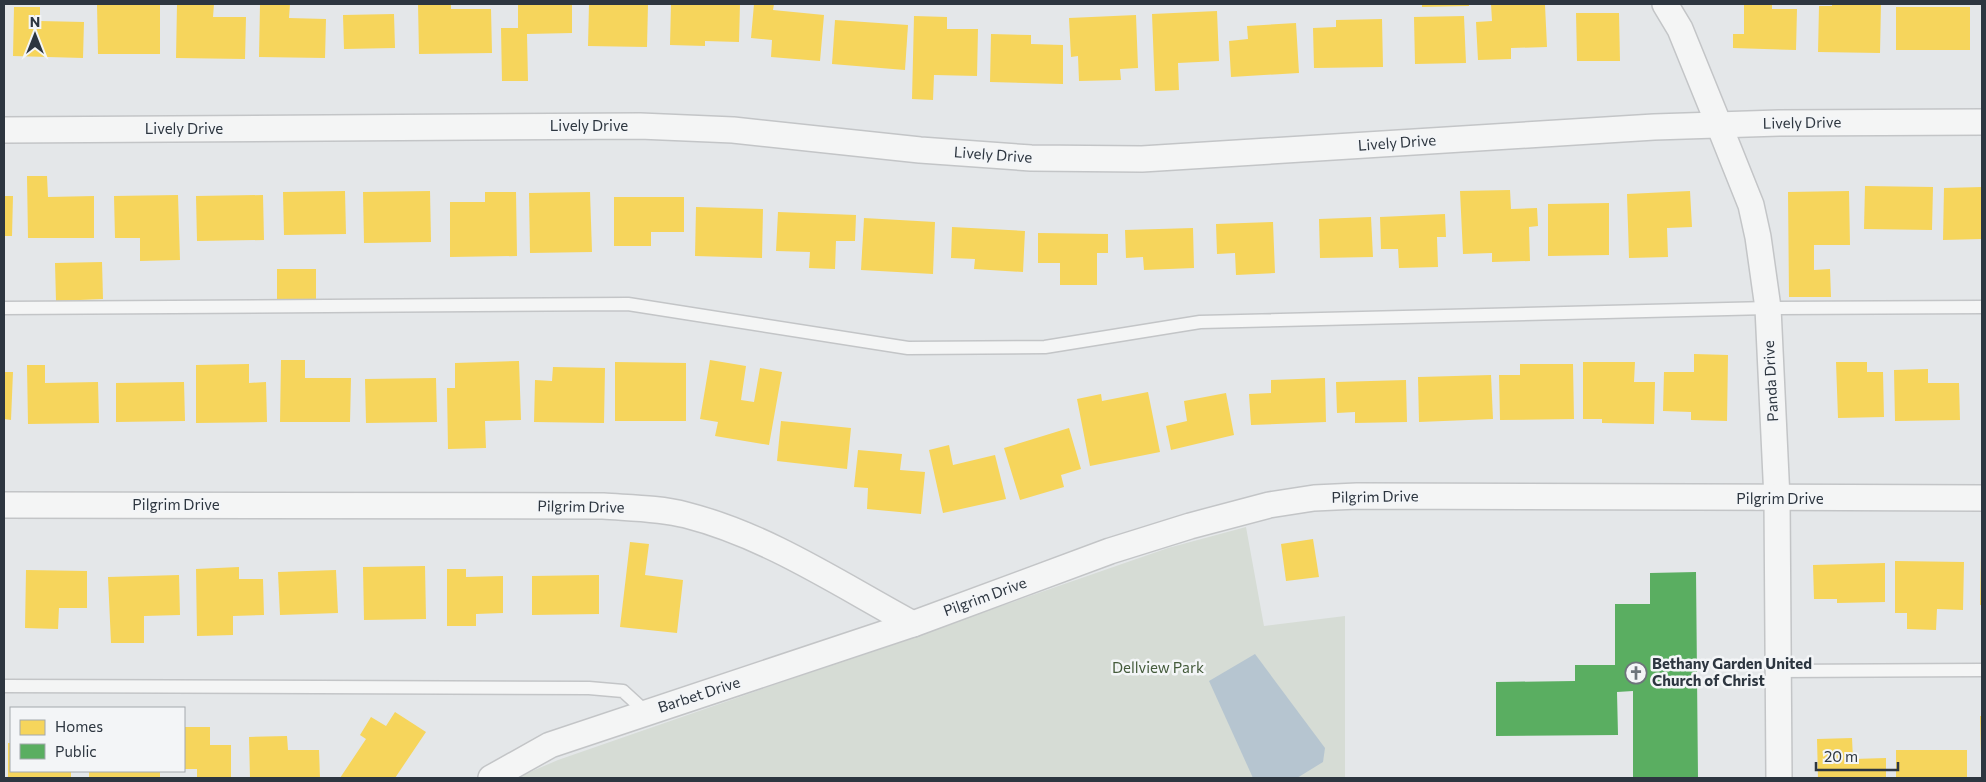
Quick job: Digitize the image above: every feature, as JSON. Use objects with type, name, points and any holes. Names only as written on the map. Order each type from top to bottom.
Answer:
[{"type":"street","name":"Panda Drive","points":[[1665,4],[1680,29],[1719,124],[1751,205],[1758,237],[1768,308],[1777,499],[1778,778]]},
{"type":"street","name":"Lively Drive","points":[[4,130],[640,126],[733,130],[920,150],[1031,158],[1142,159],[1719,124],[1982,122]]},
{"type":"street","name":"Pilgrim Drive","points":[[4,505],[603,506],[684,514],[755,538],[913,624],[1110,551],[1269,504],[1314,498],[1357,496],[1777,499],[1982,498]]},
{"type":"street","name":"Barbet Drive","points":[[492,778],[550,745],[913,624]]},
{"type":"lane","points":[[4,308],[628,304],[908,348],[1045,347],[1200,322],[1768,308],[1982,307]]},
{"type":"lane","points":[[1778,671],[1982,670]]},
{"type":"lane","points":[[4,686],[589,688],[624,691],[647,713]]},
{"type":"green space","name":"Dellview Park","points":[[1246,527],[1264,626],[1345,616],[1345,778],[516,778],[558,760],[1168,548]]},
{"type":"shaded area","points":[[1255,654],[1325,748],[1323,762],[1297,778],[1253,778],[1209,681]]},
{"type":"building: Homes","points":[[97,4],[160,4],[160,54],[98,54]]},
{"type":"building: Homes","points":[[177,4],[214,4],[213,17],[246,17],[245,59],[176,58]]},
{"type":"building: Homes","points":[[260,4],[290,4],[289,18],[326,19],[325,58],[259,57]]},
{"type":"building: Homes","points":[[418,4],[451,4],[451,9],[491,9],[492,53],[419,54]]},
{"type":"building: Homes","points":[[518,4],[572,4],[572,33],[527,34],[528,81],[502,81],[501,28],[518,28]]},
{"type":"building: Homes","points":[[589,4],[648,4],[647,47],[588,46]]},
{"type":"building: Homes","points":[[671,4],[740,4],[739,42],[705,41],[705,46],[670,45]]},
{"type":"building: Homes","points":[[754,4],[774,4],[773,10],[824,15],[820,61],[771,57],[772,40],[751,38]]},
{"type":"building: Homes","points":[[1422,4],[1469,4],[1469,6],[1422,7]]},
{"type":"building: Homes","points":[[1491,4],[1545,5],[1547,47],[1511,48],[1511,59],[1478,60],[1476,22],[1492,21]]},
{"type":"building: Homes","points":[[1744,4],[1772,4],[1772,9],[1797,9],[1796,50],[1733,48],[1733,34],[1744,34]]},
{"type":"building: Homes","points":[[1832,4],[1881,4],[1880,53],[1818,52],[1819,6],[1832,6]]},
{"type":"building: Homes","points":[[14,7],[40,7],[40,21],[84,22],[83,58],[13,56]]},
{"type":"building: Homes","points":[[1896,7],[1970,7],[1970,50],[1896,50]]},
{"type":"building: Homes","points":[[1217,11],[1219,61],[1178,63],[1179,90],[1155,91],[1152,14]]},
{"type":"building: Homes","points":[[1576,13],[1619,13],[1620,61],[1577,61]]},
{"type":"building: Homes","points":[[394,14],[395,48],[344,49],[343,15]]},
{"type":"building: Homes","points":[[1136,15],[1138,68],[1120,69],[1121,80],[1079,81],[1078,56],[1071,57],[1069,18]]},
{"type":"building: Homes","points":[[914,16],[947,17],[947,29],[978,29],[977,76],[934,75],[933,100],[912,99]]},
{"type":"building: Homes","points":[[1464,16],[1466,63],[1415,64],[1414,17]]},
{"type":"building: Homes","points":[[1382,19],[1383,67],[1314,68],[1313,28],[1336,27],[1336,20]]},
{"type":"building: Homes","points":[[835,20],[908,25],[905,70],[832,64]]},
{"type":"building: Homes","points":[[1296,23],[1299,73],[1231,77],[1229,41],[1248,39],[1247,26]]},
{"type":"building: Homes","points":[[991,34],[1031,35],[1031,44],[1063,45],[1063,84],[990,82]]},
{"type":"building: Homes","points":[[27,176],[47,176],[48,197],[94,196],[94,238],[28,238]]},
{"type":"building: Homes","points":[[1865,186],[1933,187],[1932,230],[1864,229]]},
{"type":"building: Homes","points":[[1982,187],[1982,239],[1943,240],[1944,188]]},
{"type":"building: Homes","points":[[1510,190],[1511,209],[1537,208],[1538,226],[1529,227],[1530,261],[1492,262],[1492,253],[1463,254],[1460,191]]},
{"type":"building: Homes","points":[[345,191],[346,234],[284,235],[283,192]]},
{"type":"building: Homes","points":[[430,191],[431,242],[364,243],[363,192]]},
{"type":"building: Homes","points":[[1690,191],[1692,227],[1667,228],[1668,257],[1629,258],[1627,194]]},
{"type":"building: Homes","points":[[1849,191],[1850,245],[1814,245],[1814,270],[1830,269],[1831,297],[1789,297],[1788,192]]},
{"type":"building: Homes","points":[[485,192],[516,192],[517,256],[450,257],[450,202],[485,202]]},
{"type":"building: Homes","points":[[590,192],[592,252],[530,253],[529,193]]},
{"type":"building: Homes","points":[[178,195],[180,260],[140,261],[140,238],[115,238],[114,196]]},
{"type":"building: Homes","points":[[263,195],[264,240],[197,241],[196,196]]},
{"type":"building: Homes","points":[[4,196],[13,196],[12,236],[4,236]]},
{"type":"building: Homes","points":[[614,197],[684,197],[684,232],[651,232],[651,246],[614,246]]},
{"type":"building: Homes","points":[[1609,203],[1609,255],[1548,256],[1548,204]]},
{"type":"building: Homes","points":[[696,207],[763,209],[762,258],[695,256]]},
{"type":"building: Homes","points":[[778,212],[856,215],[855,241],[836,241],[835,269],[809,268],[810,252],[776,251]]},
{"type":"building: Homes","points":[[1445,214],[1446,237],[1437,237],[1438,267],[1399,268],[1398,249],[1381,249],[1380,217]]},
{"type":"building: Homes","points":[[1371,217],[1373,257],[1320,258],[1319,219]]},
{"type":"building: Homes","points":[[864,218],[935,222],[933,274],[861,270]]},
{"type":"building: Homes","points":[[1273,222],[1275,273],[1236,275],[1235,253],[1217,254],[1216,224]]},
{"type":"building: Homes","points":[[952,227],[1025,231],[1023,272],[974,269],[975,259],[951,258]]},
{"type":"building: Homes","points":[[1193,228],[1194,268],[1144,270],[1143,257],[1126,258],[1125,230]]},
{"type":"building: Homes","points":[[1038,233],[1108,234],[1108,253],[1097,253],[1097,285],[1060,285],[1060,263],[1038,263]]},
{"type":"building: Homes","points":[[102,262],[103,299],[56,301],[55,263]]},
{"type":"building: Homes","points":[[277,269],[316,269],[316,301],[277,301]]},
{"type":"building: Homes","points":[[1694,354],[1728,355],[1727,421],[1691,420],[1691,412],[1663,411],[1664,372],[1694,372]]},
{"type":"building: Homes","points":[[281,360],[305,360],[305,378],[351,378],[350,422],[280,422]]},
{"type":"building: Homes","points":[[710,360],[746,366],[741,400],[754,402],[760,368],[782,372],[769,445],[715,436],[718,422],[700,419]]},
{"type":"building: Homes","points":[[519,361],[521,420],[485,421],[486,448],[448,449],[447,388],[455,388],[455,363]]},
{"type":"building: Homes","points":[[615,362],[686,363],[686,421],[615,421]]},
{"type":"building: Homes","points":[[1583,362],[1635,362],[1634,382],[1655,382],[1654,424],[1602,423],[1602,419],[1583,419]]},
{"type":"building: Homes","points":[[1836,362],[1867,362],[1867,372],[1883,372],[1884,417],[1838,418]]},
{"type":"building: Homes","points":[[249,364],[249,383],[266,382],[267,422],[196,423],[196,365]]},
{"type":"building: Homes","points":[[1520,364],[1573,364],[1574,419],[1500,420],[1499,375],[1520,375]]},
{"type":"building: Homes","points":[[27,365],[45,365],[45,383],[98,382],[99,423],[28,424]]},
{"type":"building: Homes","points":[[553,367],[605,368],[604,423],[534,422],[535,380],[552,381]]},
{"type":"building: Homes","points":[[1928,369],[1928,383],[1959,383],[1960,420],[1895,421],[1894,370]]},
{"type":"building: Homes","points":[[4,372],[13,372],[11,420],[4,419]]},
{"type":"building: Homes","points":[[1491,375],[1493,419],[1419,422],[1418,377]]},
{"type":"building: Homes","points":[[436,378],[437,422],[366,423],[365,379]]},
{"type":"building: Homes","points":[[1325,378],[1326,422],[1251,425],[1249,394],[1271,393],[1271,380]]},
{"type":"building: Homes","points":[[1406,380],[1407,422],[1355,423],[1355,412],[1337,413],[1336,382]]},
{"type":"building: Homes","points":[[184,382],[185,421],[116,422],[116,383]]},
{"type":"building: Homes","points":[[1148,392],[1160,452],[1090,466],[1077,399],[1101,394],[1102,401]]},
{"type":"building: Homes","points":[[1226,393],[1234,435],[1171,450],[1166,426],[1187,421],[1184,401]]},
{"type":"building: Homes","points":[[781,421],[851,428],[847,469],[777,461]]},
{"type":"building: Homes","points":[[1069,428],[1081,469],[1061,475],[1064,487],[1020,500],[1004,448]]},
{"type":"building: Homes","points":[[949,445],[953,465],[995,455],[1006,499],[943,513],[929,450]]},
{"type":"building: Homes","points":[[858,450],[902,454],[900,470],[925,472],[921,514],[867,509],[868,488],[854,487]]},
{"type":"building: Homes","points":[[1313,539],[1319,577],[1286,581],[1281,544]]},
{"type":"building: Homes","points":[[630,542],[649,544],[645,575],[683,580],[677,633],[620,627]]},
{"type":"building: Homes","points":[[1981,554],[1982,605],[1980,605]]},
{"type":"building: Homes","points":[[1895,561],[1964,562],[1963,610],[1937,609],[1936,630],[1907,629],[1907,613],[1895,613]]},
{"type":"building: Homes","points":[[1885,563],[1885,602],[1837,603],[1837,599],[1814,599],[1813,565]]},
{"type":"building: Homes","points":[[425,566],[426,619],[364,620],[363,567]]},
{"type":"building: Homes","points":[[239,567],[239,579],[263,579],[264,615],[233,616],[233,635],[197,636],[196,569]]},
{"type":"building: Homes","points":[[447,569],[466,569],[466,577],[503,576],[503,613],[476,614],[476,626],[447,626]]},
{"type":"building: Homes","points":[[26,570],[87,571],[87,608],[59,608],[58,629],[25,628]]},
{"type":"building: Homes","points":[[336,570],[338,613],[280,615],[278,572]]},
{"type":"building: Homes","points":[[179,575],[180,615],[144,616],[144,643],[111,643],[108,577]]},
{"type":"building: Homes","points":[[599,575],[599,614],[532,615],[532,576]]},
{"type":"building: Homes","points":[[395,712],[426,732],[395,778],[340,778],[366,739],[360,735],[371,717],[386,726]]},
{"type":"building: Homes","points":[[1980,716],[1982,716],[1982,755],[1981,755]]},
{"type":"building: Homes","points":[[185,727],[210,727],[210,745],[231,745],[231,778],[197,778],[197,769],[185,769]]},
{"type":"building: Homes","points":[[287,736],[288,750],[319,750],[320,778],[250,778],[249,737]]},
{"type":"building: Homes","points":[[1852,738],[1853,759],[1886,758],[1886,778],[1818,778],[1817,739]]},
{"type":"building: Homes","points":[[8,743],[10,743],[10,772],[71,772],[71,778],[8,778]]},
{"type":"building: Homes","points":[[1896,750],[1967,750],[1967,778],[1896,778]]},
{"type":"building: Homes","points":[[89,772],[160,772],[160,778],[89,778]]},
{"type":"building: Public","name":"Bethany Garden United Church of Christ","points":[[1696,572],[1698,778],[1633,778],[1633,691],[1617,692],[1618,735],[1496,736],[1496,682],[1575,681],[1575,665],[1615,665],[1615,604],[1650,604],[1650,573]]},
{"type":"place","name":"Bethany Garden United Church of Christ","points":[[1636,673]]}]
